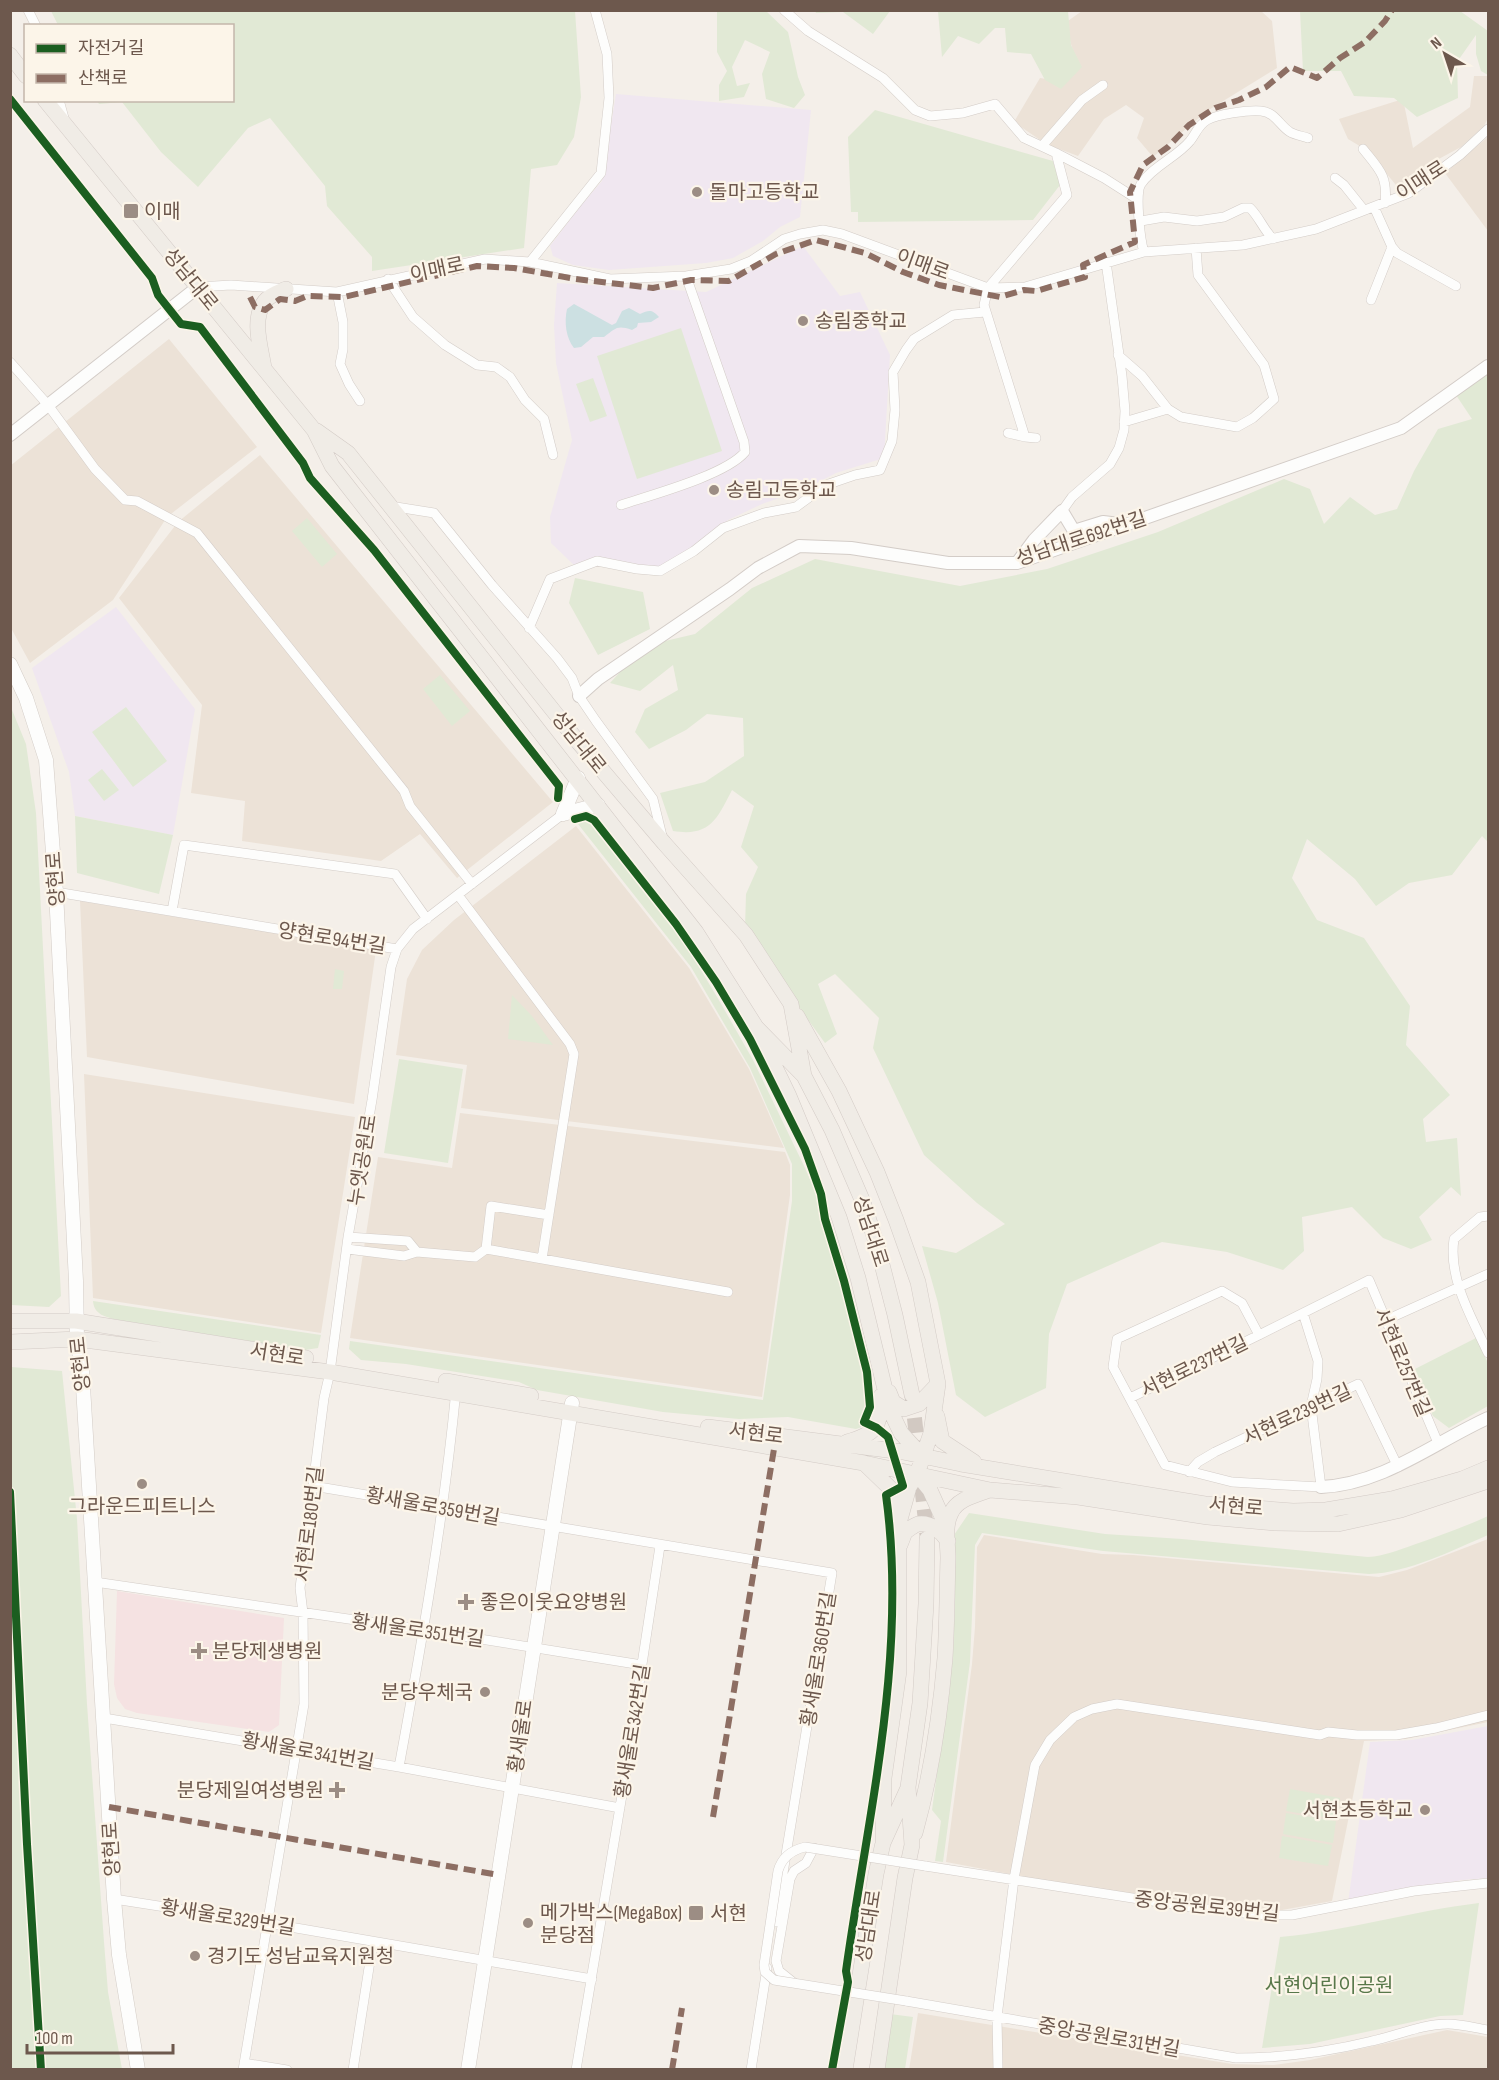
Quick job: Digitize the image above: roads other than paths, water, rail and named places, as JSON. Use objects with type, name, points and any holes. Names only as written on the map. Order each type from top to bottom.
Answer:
[{"type":"main road","points":[[10,55],[24,73]]},
{"type":"main road","name":"성남대로","points":[[47,102],[314,430],[332,466],[578,778],[696,932],[756,1027],[804,1076]]},
{"type":"main road","points":[[264,368],[258,328],[261,309],[271,296],[286,289]]},
{"type":"main road","name":"성남대로","points":[[314,430],[348,453],[579,743],[746,935],[790,1004],[804,1076],[832,1130],[863,1202],[890,1295],[912,1395]]},
{"type":"main road","name":"양현로","points":[[10,664],[26,698],[46,760],[56,892],[77,1339],[82,1370],[114,1899],[119,1955],[138,2070]]},
{"type":"main road","points":[[563,814],[578,778]]},
{"type":"main road","points":[[563,814],[598,805]]},
{"type":"main road","points":[[790,1004],[840,1091],[877,1172],[918,1282],[939,1384],[931,1433],[909,1487],[899,1523]]},
{"type":"main road","points":[[756,1027],[789,1096],[839,1217],[858,1278],[890,1410],[901,1433],[922,1456]]},
{"type":"main road","name":"서현로","points":[[16,1321],[76,1321],[571,1408],[864,1463],[990,1490],[1078,1497],[1208,1517],[1305,1525],[1338,1524],[1378,1516],[1488,1482]]},
{"type":"main road","name":"서현로","points":[[17,1342],[77,1339],[330,1367]]},
{"type":"main road","points":[[882,1376],[893,1402],[904,1409],[919,1404],[939,1384]]},
{"type":"main road","points":[[840,1444],[872,1433],[877,1428],[880,1418],[882,1376]]},
{"type":"main road","name":"서현로","points":[[571,1408],[922,1456],[1205,1504],[1293,1511],[1326,1510],[1392,1499],[1462,1479],[1488,1468]]},
{"type":"main road","name":"황새울로","points":[[468,2070],[571,1408]]},
{"type":"main road","points":[[936,1409],[942,1441],[985,1467]]},
{"type":"main road","points":[[864,1463],[893,1491],[899,1523],[899,1671],[884,1778],[883,1843]]},
{"type":"main road","points":[[916,1474],[930,1490],[948,1535]]},
{"type":"main road","points":[[912,1845],[928,1786],[945,1659],[948,1535],[951,1512],[968,1497],[990,1490]]},
{"type":"main road","points":[[900,1548],[905,1532],[918,1524],[934,1527],[948,1535]]},
{"type":"main road","name":"성남대로","points":[[877,2070],[905,1878],[912,1845],[908,1787],[920,1703],[927,1539]]},
{"type":"main road","name":"성남대로","points":[[845,2070],[874,1885],[883,1843],[908,1787]]},
{"type":"street","points":[[28,10],[35,24]]},
{"type":"street","points":[[531,262],[601,173],[609,98],[607,54],[594,10]]},
{"type":"street","points":[[784,10],[808,31],[883,78],[915,110],[930,116],[963,113],[994,104],[1024,138],[1104,178],[1137,199]]},
{"type":"street","points":[[1042,146],[1082,100],[1103,85]]},
{"type":"street","points":[[60,102],[67,126]]},
{"type":"street","points":[[1144,252],[1140,240],[1141,221],[1137,199],[1141,184],[1189,141],[1197,128],[1207,120],[1263,110],[1273,115],[1290,132],[1308,138]]},
{"type":"street","name":"이매로","points":[[198,287],[231,285],[337,292],[485,259],[531,262],[610,279],[686,276],[731,269],[750,261],[784,239],[823,230],[842,234],[988,288],[1030,286],[1144,252],[1243,245],[1316,229],[1411,191],[1460,155],[1488,129]]},
{"type":"street","points":[[1363,150],[1375,164],[1386,185],[1384,203]]},
{"type":"street","points":[[1025,437],[984,312],[984,305],[988,288],[1067,195],[1056,153]]},
{"type":"street","points":[[1335,178],[1344,185],[1364,210]]},
{"type":"street","points":[[1374,207],[1397,253],[1456,286]]},
{"type":"street","points":[[1141,221],[1157,217],[1176,217],[1197,221],[1224,217],[1244,208],[1250,208],[1258,217],[1262,228],[1273,239]]},
{"type":"street","points":[[1371,300],[1392,247]]},
{"type":"street","points":[[1118,355],[1142,376],[1168,409],[1181,417],[1237,427],[1253,418],[1274,399],[1264,365],[1198,275],[1196,249]]},
{"type":"street","points":[[1017,562],[1072,497],[1110,464],[1119,448],[1124,422],[1122,376],[1106,262]]},
{"type":"street","points":[[621,505],[699,479],[739,460],[745,452],[741,434],[686,276]]},
{"type":"street","points":[[388,279],[413,317],[445,345],[477,365],[496,367],[510,377],[525,400],[543,419],[554,455]]},
{"type":"street","points":[[10,435],[198,287]]},
{"type":"street","points":[[337,292],[343,322],[343,349],[340,364],[360,401]]},
{"type":"street","points":[[529,628],[550,579],[597,561],[660,571],[694,551],[723,528],[764,513],[796,507],[826,485],[855,474],[880,470],[892,441],[895,410],[893,372],[906,350],[914,339],[953,315],[984,312]]},
{"type":"street","points":[[10,362],[48,405],[94,469],[125,500],[137,501],[197,533],[404,791],[410,806],[472,884]]},
{"type":"street","name":"성남대로692번길","points":[[579,696],[598,680],[758,568],[799,546],[850,548],[948,562],[1017,562],[1401,428],[1488,366]]},
{"type":"street","points":[[1124,422],[1168,409]]},
{"type":"street","points":[[1008,433],[1036,438]]},
{"type":"street","points":[[390,506],[434,513],[455,542],[557,658],[572,678],[579,696],[654,799],[664,843]]},
{"type":"street","points":[[1062,511],[1074,531],[1103,522],[1123,525]]},
{"type":"street","name":"양현로94번길","points":[[56,892],[397,949],[413,929],[563,814]]},
{"type":"street","points":[[172,911],[184,845],[394,874],[427,919]]},
{"type":"street","points":[[458,895],[570,1044],[574,1054],[542,1259]]},
{"type":"street","name":"누엣공원로","points":[[330,1367],[348,1237],[372,1100],[391,967],[397,949]]},
{"type":"street","points":[[347,1249],[404,1256],[417,1252],[476,1257],[486,1249],[491,1206],[549,1215]]},
{"type":"street","points":[[1484,1216],[1454,1239],[1453,1250],[1458,1288],[1488,1353]]},
{"type":"street","points":[[348,1237],[408,1241],[417,1252]]},
{"type":"street","points":[[486,1249],[728,1292]]},
{"type":"street","points":[[1386,1320],[1488,1274]]},
{"type":"street","name":"서현로237번길","points":[[1130,1398],[1369,1280]]},
{"type":"street","name":"서현로257번길","points":[[1369,1280],[1438,1443]]},
{"type":"street","name":"서현로237번길","points":[[1189,1472],[1165,1465],[1113,1367],[1117,1339],[1222,1291],[1242,1303],[1259,1335]]},
{"type":"street","points":[[1303,1313],[1318,1361],[1311,1406],[1321,1487]]},
{"type":"street","name":"서현로180번길","points":[[243,2066],[304,1704],[303,1613],[300,1588],[330,1367]]},
{"type":"street","name":"서현로239번길","points":[[1189,1472],[1198,1462],[1215,1452],[1358,1383],[1398,1467]]},
{"type":"street","points":[[399,1767],[424,1630],[457,1388]]},
{"type":"street","points":[[1189,1472],[1232,1482],[1321,1487],[1363,1481],[1398,1467],[1438,1443],[1488,1418]]},
{"type":"street","name":"황새울로359번길","points":[[313,1486],[552,1527]]},
{"type":"street","name":"황새울로360번길","points":[[552,1527],[832,1573],[751,2070]]},
{"type":"street","name":"황새울로342번길","points":[[512,1788],[620,1808],[660,1546]]},
{"type":"street","name":"황새울로351번길","points":[[95,1582],[424,1630],[642,1665]]},
{"type":"street","points":[[998,2070],[996,2017],[1014,1879],[1035,1765],[1046,1746],[1074,1717],[1092,1709],[1117,1704],[1320,1735],[1328,1732],[1396,1735],[1488,1715]]},
{"type":"street","name":"황새울로341번길","points":[[104,1718],[296,1749],[512,1788]]},
{"type":"street","points":[[576,2070],[620,1808]]},
{"type":"street","points":[[794,1983],[779,1971],[776,1960],[790,1879],[794,1871],[806,1863],[814,1848]]},
{"type":"street","name":"중앙공원로39번길","points":[[814,1848],[1197,1908],[1261,1915],[1292,1915],[1444,1886],[1488,1883]]},
{"type":"street","name":"중앙공원로31번길","points":[[814,1848],[798,1849],[786,1857],[780,1866],[764,1965],[765,1972],[771,1979],[1236,2058],[1271,2058],[1311,2054],[1433,2025],[1449,2024],[1488,2030]]},
{"type":"street","name":"황새울로329번길","points":[[114,1899],[591,1979]]},
{"type":"street","points":[[353,2070],[373,1942]]},
{"type":"street","points":[[243,2066],[287,2070]]},
{"type":"tunnel","points":[[912,1395],[927,1535]]},
{"type":"place","name":"돌마고등학교","points":[[697,192]]},
{"type":"place","name":"이매","points":[[131,211]]},
{"type":"place","name":"송림중학교","points":[[803,321]]},
{"type":"place","name":"송림고등학교","points":[[714,490]]},
{"type":"place","name":"그라운드피트니스","points":[[142,1484]]},
{"type":"place","name":"좋은이웃요양병원","points":[[466,1602]]},
{"type":"place","name":"분당제생병원","points":[[199,1651]]},
{"type":"place","name":"분당우체국","points":[[485,1692]]},
{"type":"place","name":"분당제일여성병원","points":[[337,1790]]},
{"type":"place","name":"서현초등학교","points":[[1425,1810]]},
{"type":"place","name":"서현","points":[[696,1913]]},
{"type":"place","name":"메가박스(MegaBox) 분당점","points":[[528,1923]]},
{"type":"place","name":"경기도 성남교육지원청","points":[[195,1956]]},
{"type":"park label","name":"서현어린이공원","points":[[1329,1985]]}]
